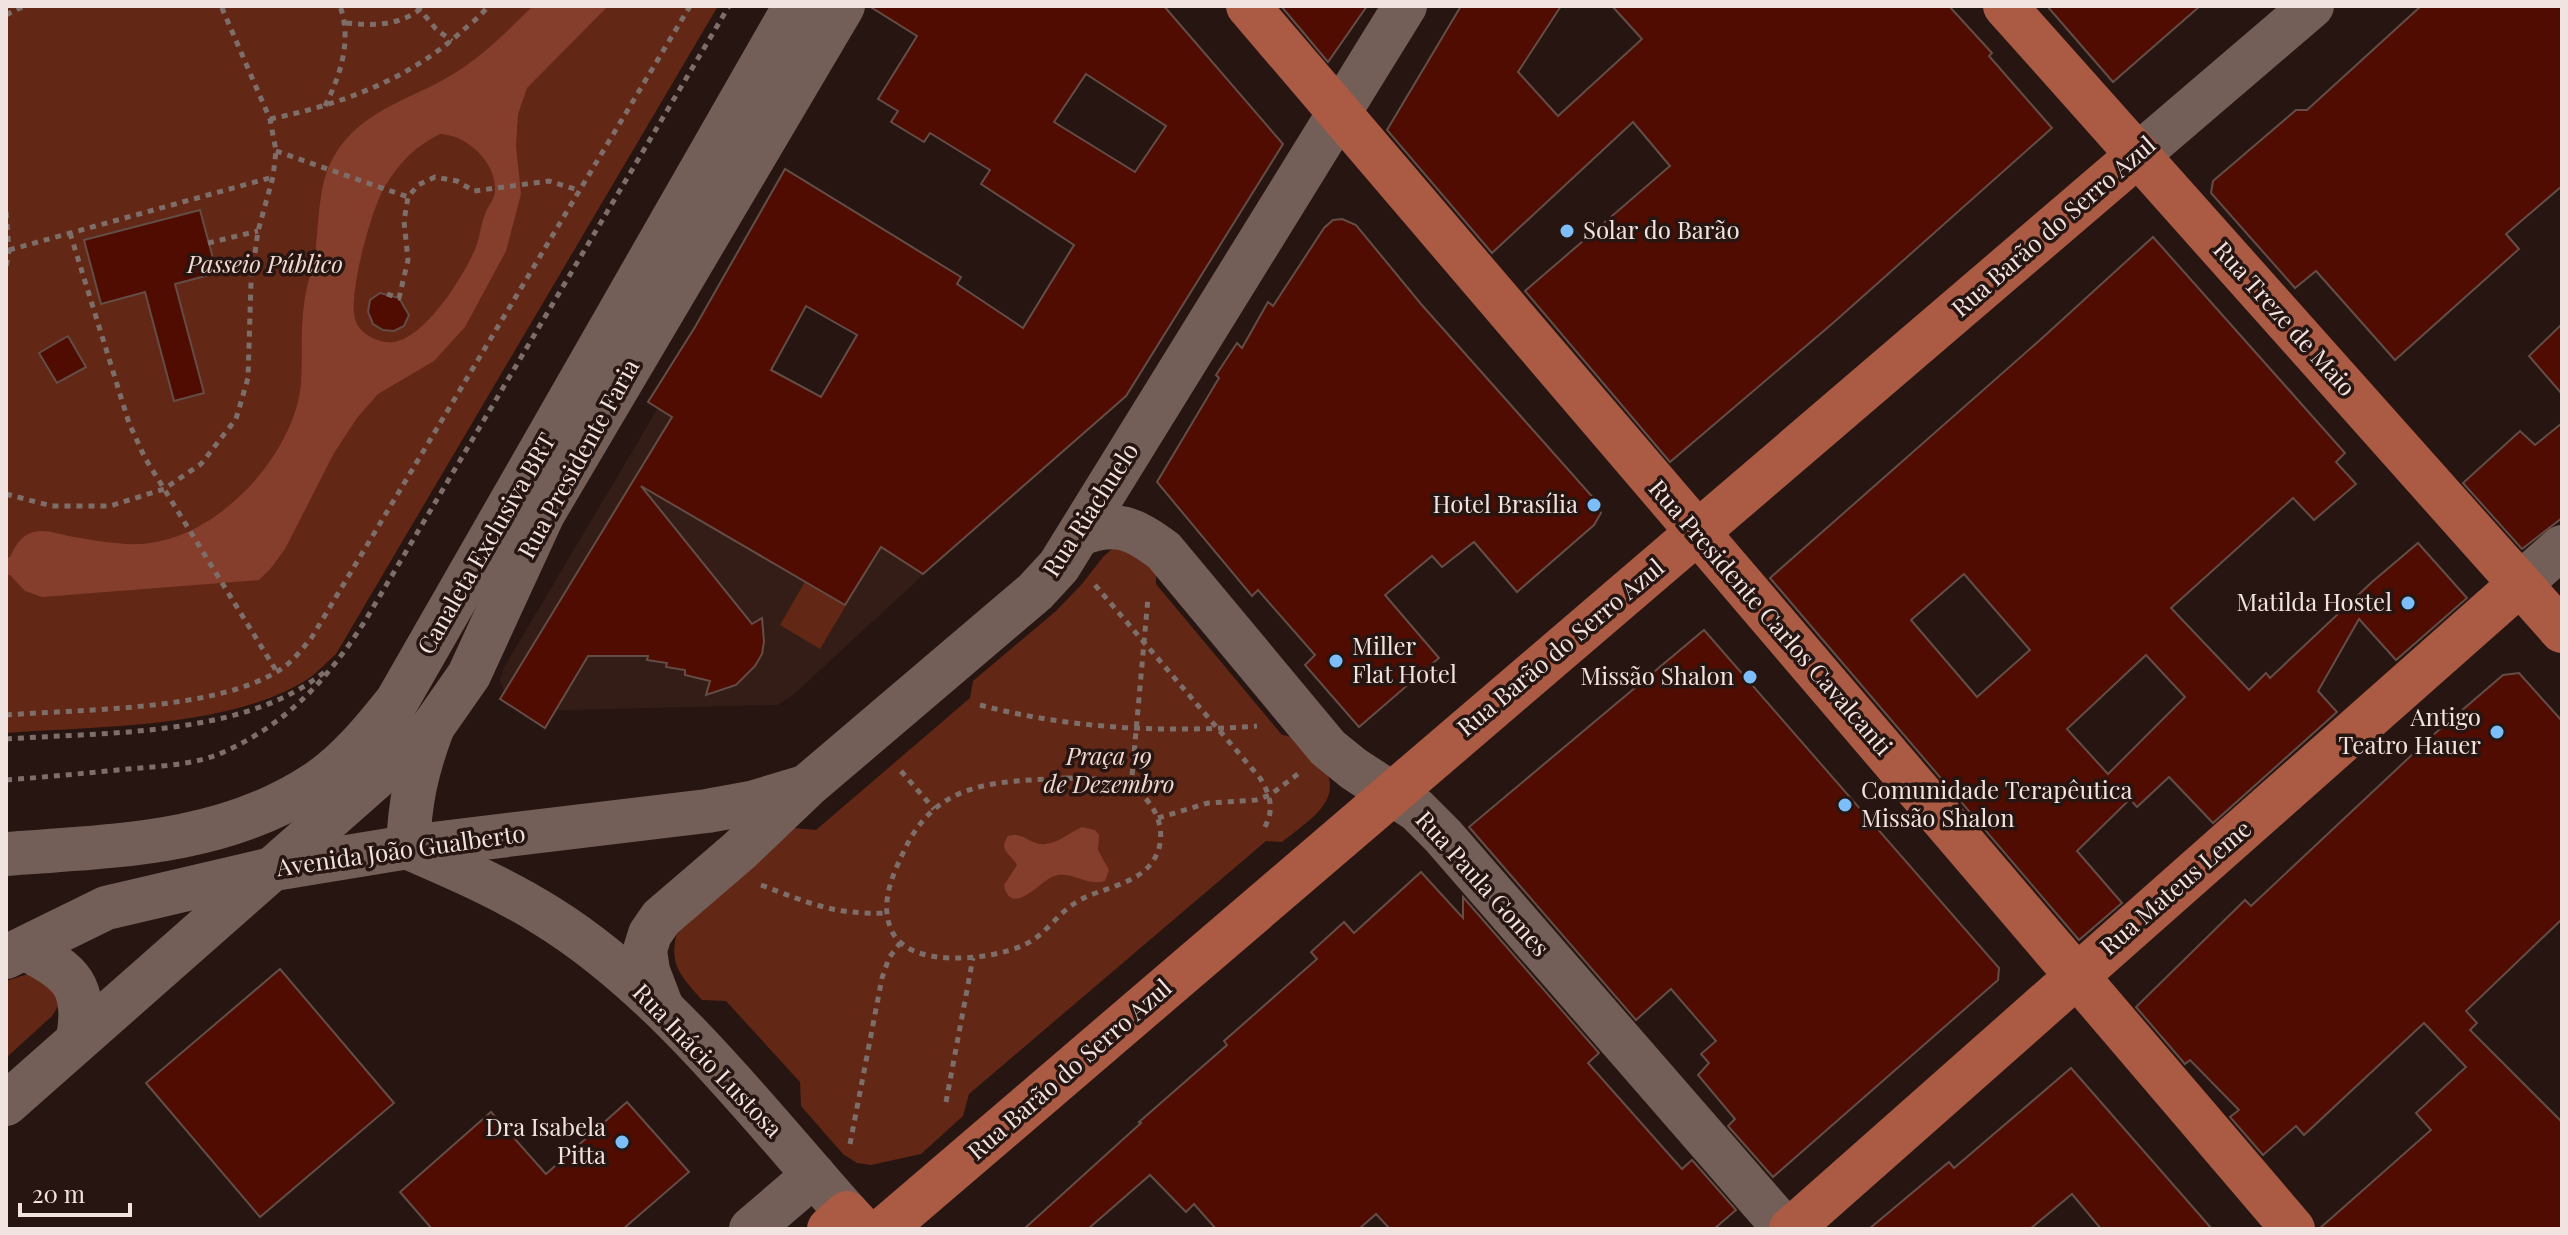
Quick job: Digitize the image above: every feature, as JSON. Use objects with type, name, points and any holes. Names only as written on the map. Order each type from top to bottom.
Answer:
[{"type":"main road","name":"Rua Presidente Carlos Cavalcanti","points":[[1248,6],[2293,1229]]},
{"type":"main road","name":"Rua Treze de Maio","points":[[2005,6],[2562,631]]},
{"type":"main road","name":"Rua Barão do Serro Azul","points":[[856,1225],[1392,792],[2138,155]]},
{"type":"main road","name":"Rua Mateus Leme","points":[[1791,1229],[2520,584]]},
{"type":"street","name":"Canaleta Exclusiva BRT","points":[[6,854],[143,843],[195,834],[258,815],[316,783],[366,740],[397,701],[795,6]]},
{"type":"street","name":"Rua Presidente Faria","points":[[6,1104],[432,728],[469,675],[543,514],[843,6]]},
{"type":"street","name":"Rua Riachuelo","points":[[661,1005],[648,971],[645,950],[650,934],[661,918],[739,851],[807,786],[1035,592],[1059,566],[1405,6]]},
{"type":"street","name":"Rua Barão do Serro Azul","points":[[2138,155],[2312,6]]},
{"type":"street","name":"Rua Paula Gomes","points":[[1080,534],[1097,527],[1116,526],[1139,534],[1164,551],[1328,748],[1417,810],[1443,836],[1785,1229]]},
{"type":"street","name":"Rua Mateus Leme","points":[[2520,584],[2562,547]]},
{"type":"street","points":[[408,847],[416,773],[432,728]]},
{"type":"street","name":"Avenida João Gualberto","points":[[16,953],[106,908],[268,870],[408,847],[707,811],[751,803],[807,786]]},
{"type":"street","name":"Rua Inácio Lustosa","points":[[408,847],[477,878],[546,915],[661,1005],[856,1225]]},
{"type":"street","points":[[16,953],[56,964],[75,985],[83,1011],[78,1039]]},
{"type":"street","points":[[751,1229],[814,1175]]},
{"type":"path","points":[[6,15],[24,6]]},
{"type":"path","points":[[6,494],[52,506],[110,506],[164,489],[201,464],[236,419],[248,378],[251,282],[258,231],[273,177],[276,151],[270,119],[221,6]]},
{"type":"path","points":[[324,107],[337,82],[344,54],[346,23],[340,6]]},
{"type":"path","points":[[270,119],[324,107],[372,89],[452,41],[488,6]]},
{"type":"path","points":[[6,715],[157,704],[215,695],[277,672],[294,659],[312,637],[690,6]]},
{"type":"path","points":[[6,780],[177,765],[223,753],[272,724],[302,701],[341,658],[729,6]]},
{"type":"path","points":[[346,23],[394,23],[420,7],[436,29],[452,41]]},
{"type":"path","points":[[276,151],[408,197]]},
{"type":"path","points":[[9,250],[273,177]]},
{"type":"path","points":[[387,294],[399,298],[406,276],[408,260],[404,221],[408,197],[418,185],[435,177],[457,181],[474,191],[549,181],[578,190]]},
{"type":"path","points":[[6,212],[9,250],[6,268]]},
{"type":"path","points":[[208,243],[258,231]]},
{"type":"path","points":[[70,233],[129,423],[145,458],[277,672]]},
{"type":"path","points":[[83,276],[92,272]]},
{"type":"path","points":[[1094,583],[1260,778],[1270,795],[1269,821],[1263,830]]},
{"type":"path","points":[[1131,787],[1149,593]]},
{"type":"path","points":[[6,739],[156,728],[252,711],[312,683],[341,658]]},
{"type":"path","points":[[980,705],[1028,715],[1138,729],[1260,726]]},
{"type":"path","points":[[901,771],[934,809]]},
{"type":"path","points":[[1158,818],[1208,803],[1256,800],[1270,795],[1300,773]]},
{"type":"path","points":[[1067,778],[1109,781],[1131,787],[1147,800],[1158,818],[1162,834],[1160,848],[1149,866],[1131,879],[1079,900],[1045,931],[1024,945],[973,958],[948,958],[918,953],[900,943],[891,930],[887,913],[894,872],[918,826],[953,795],[1004,781],[1067,778]]},
{"type":"path","points":[[748,880],[827,910],[887,913]]},
{"type":"path","points":[[850,1144],[882,978],[889,958],[900,943]]},
{"type":"path","points":[[946,1102],[973,958]]},
{"type":"shaded area","points":[[533,6],[608,6],[527,88],[518,114],[516,146],[521,194],[506,251],[465,327],[434,361],[378,394],[357,418],[334,453],[285,549],[271,568],[259,580],[42,597],[25,591],[10,575],[6,575],[6,558],[10,557],[22,539],[33,532],[47,531],[123,544],[170,539],[208,521],[253,483],[281,444],[299,399],[305,298],[315,254],[322,189],[333,158],[357,128],[388,107],[466,66]],"holes":[[[440,134],[450,136],[478,152],[494,180],[494,196],[484,216],[476,247],[442,304],[419,329],[394,342],[376,340],[357,324],[354,307],[362,253],[373,215],[384,188],[408,156]]]},
{"type":"shaded area","points":[[667,393],[936,563],[792,696],[777,705],[526,711],[504,692],[500,681],[503,669]]},
{"type":"shaded area","points":[[1082,827],[1095,830],[1099,835],[1098,850],[1109,870],[1105,881],[1054,876],[1027,895],[1013,898],[1008,895],[1004,885],[1017,865],[1005,849],[1008,836],[1018,835],[1045,844],[1060,840]]},
{"type":"green space","name":"Passeio Público","points":[[6,6],[718,6],[336,654],[308,679],[276,695],[240,708],[162,722],[6,733]]},
{"type":"green space","name":"Praça 19 de Dezembro","points":[[1128,548],[1156,568],[1156,584],[1282,735],[1302,742],[1317,758],[1330,784],[1329,795],[1323,806],[1304,825],[1282,842],[1266,841],[969,1094],[963,1116],[921,1154],[871,1165],[857,1163],[843,1154],[801,1106],[800,1082],[726,1001],[702,1000],[688,984],[674,954],[677,933],[794,828],[816,830],[970,698],[973,681],[1056,611],[1103,557],[1112,549]]},
{"type":"green space","points":[[810,573],[851,597],[820,649],[780,625]]},
{"type":"green space","points":[[40,970],[53,980],[59,1005],[52,1016],[6,1058],[6,981]]},
{"type":"building","points":[[869,6],[1164,6],[1283,144],[1126,396],[923,574],[881,547],[845,605],[641,486],[752,624],[762,618],[762,654],[736,685],[706,695],[710,681],[685,675],[685,670],[666,667],[667,663],[647,660],[648,656],[588,656],[545,728],[500,699],[672,417],[648,402],[695,327],[785,169],[961,277],[957,284],[1023,328],[1074,245],[981,184],[990,170],[930,133],[924,142],[891,122],[898,111],[878,99],[917,36]],"holes":[[[1086,74],[1166,126],[1135,172],[1054,122]],[[806,306],[857,335],[821,397],[771,370]]]},
{"type":"building","points":[[1281,6],[1367,6],[1328,62]]},
{"type":"building","points":[[1461,6],[1561,6],[1518,72],[1558,116],[1642,39],[1612,6],[1949,6],[1992,53],[1989,56],[2052,128],[1833,323],[1670,462],[1525,291],[1670,166],[1633,122],[1492,253],[1387,130]]},
{"type":"building","points":[[2047,6],[2200,6],[2113,82]]},
{"type":"building","points":[[2421,6],[2562,6],[2562,186],[2506,234],[2519,249],[2395,360],[2316,271],[2295,288],[2211,193],[2213,181],[2296,110],[2307,110]]},
{"type":"building","points":[[200,210],[217,273],[175,284],[204,393],[174,401],[145,292],[101,304],[84,240]]},
{"type":"building","points":[[1342,219],[1356,225],[1421,304],[1597,502],[1601,513],[1594,525],[1517,592],[1474,542],[1442,567],[1432,556],[1385,595],[1439,658],[1359,727],[1305,665],[1315,655],[1258,590],[1252,596],[1157,482],[1237,343],[1242,348],[1268,302],[1273,306],[1324,228],[1333,220]]},
{"type":"building","points":[[2153,237],[2345,453],[2336,462],[2356,484],[2314,520],[2293,498],[2171,608],[2249,690],[2266,673],[2270,678],[2418,543],[2467,598],[2396,660],[2359,619],[2318,691],[2337,712],[2213,823],[2169,777],[2137,807],[2130,799],[2077,851],[2122,903],[2079,940],[1770,578]],"holes":[[[1964,574],[2030,650],[1977,697],[1911,620]],[[2146,655],[2185,697],[2108,774],[2067,729]]]},
{"type":"building","points":[[380,293],[399,298],[409,315],[404,326],[394,331],[383,330],[373,324],[368,312],[370,300]]},
{"type":"building","points":[[2562,324],[2562,394],[2529,356]]},
{"type":"building","points":[[68,336],[86,367],[57,383],[39,353]]},
{"type":"building","points":[[2562,423],[2562,518],[2522,549],[2463,483],[2520,431],[2535,445]]},
{"type":"building","points":[[1704,630],[1999,968],[1998,980],[1773,1177],[1728,1126],[1735,1119],[1698,1075],[1709,1063],[1701,1054],[1716,1041],[1671,989],[1636,1020],[1469,827]]},
{"type":"building","points":[[2519,673],[2562,721],[2562,919],[2466,1011],[2477,1023],[2470,1030],[2562,1122],[2562,1229],[2319,1229],[2431,1130],[2416,1113],[2466,1067],[2424,1023],[2304,1135],[2296,1126],[2263,1155],[2230,1117],[2239,1110],[2190,1060],[2185,1064],[2136,1007],[2245,900],[2251,906],[2432,736],[2503,675]]},
{"type":"building","points":[[1421,872],[1463,918],[1463,897],[1599,1053],[1588,1063],[1682,1169],[1692,1160],[1736,1210],[1714,1229],[1390,1229],[1376,1214],[1359,1229],[1216,1229],[1194,1204],[1186,1212],[1150,1175],[1088,1229],[1024,1229],[1227,1045],[1224,1041],[1317,959],[1311,952],[1344,922],[1354,933]]},
{"type":"building","points":[[280,969],[394,1103],[260,1217],[146,1083]]},
{"type":"building","points":[[2071,1068],[2212,1229],[2101,1229],[2072,1194],[2030,1229],[1869,1229],[1949,1162],[1954,1168]]},
{"type":"building","name":"Dra Isabela Pitta","points":[[627,1102],[689,1172],[623,1229],[432,1229],[400,1192],[491,1112],[546,1174]]},
{"type":"place","name":"Solar do Barão","points":[[1567,231]]},
{"type":"place","name":"Hotel Brasília","points":[[1594,505]]},
{"type":"place","name":"Matilda Hostel","points":[[2408,603]]},
{"type":"place","name":"Miller Flat Hotel","points":[[1336,661]]},
{"type":"place","name":"Missão Shalon","points":[[1750,677]]},
{"type":"place","name":"Antigo Teatro Hauer","points":[[2497,732]]},
{"type":"place","name":"Comunidade Terapêutica Missão Shalon","points":[[1845,805]]},
{"type":"place","name":"Dra Isabela Pitta","points":[[622,1142]]}]
